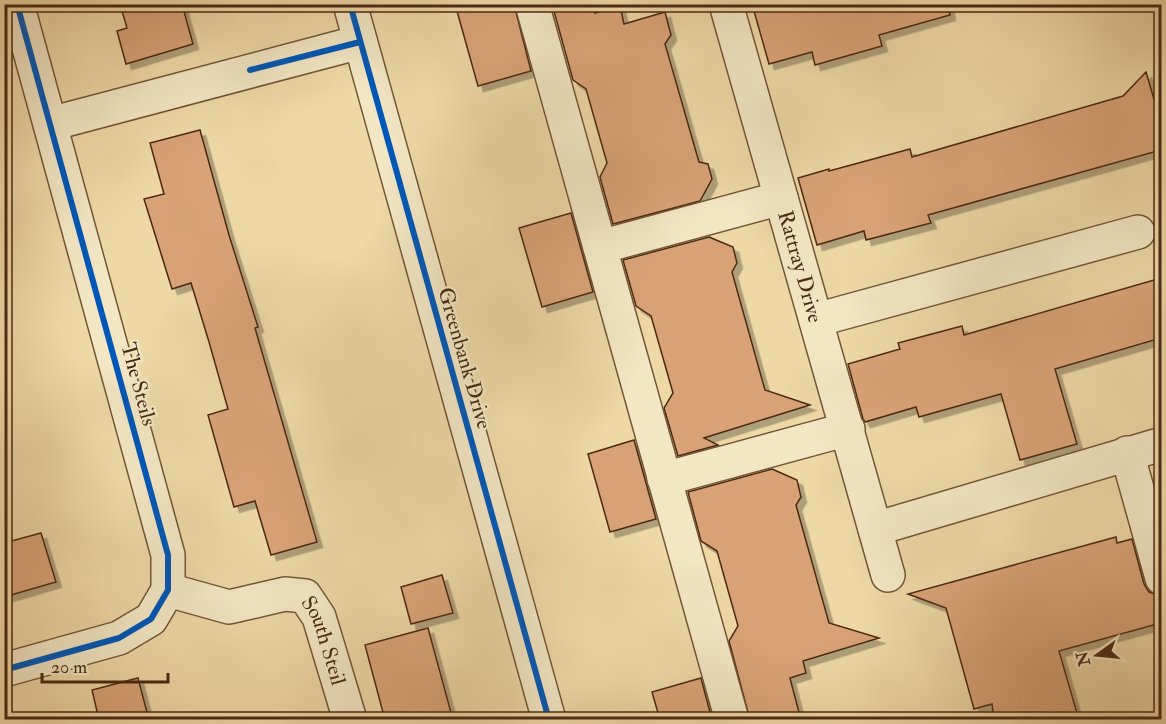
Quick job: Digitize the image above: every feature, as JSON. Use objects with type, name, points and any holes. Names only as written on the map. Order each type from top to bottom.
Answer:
[{"type":"street","name":"The Steils","points":[[4,670],[119,638],[151,620],[168,590],[168,555],[17,4]]},
{"type":"street","name":"Greenbank Drive","points":[[350,4],[549,720]]},
{"type":"street","points":[[532,4],[732,720]]},
{"type":"street","name":"Rattray Drive","points":[[726,4],[888,575]]},
{"type":"street","points":[[50,124],[360,42]]},
{"type":"street","points":[[600,248],[782,198]]},
{"type":"street","points":[[816,320],[1138,232]]},
{"type":"street","points":[[664,479],[848,429]]},
{"type":"street","points":[[875,529],[1161,444]]},
{"type":"street","points":[[1127,453],[1161,578]]},
{"type":"street","name":"South Steil","points":[[168,590],[229,607],[285,594],[305,597],[319,617],[350,720]]},
{"type":"building","points":[[120,4],[182,4],[193,44],[126,64],[117,31],[127,28]]},
{"type":"building","points":[[455,4],[514,4],[531,71],[478,86]]},
{"type":"building","points":[[552,4],[592,4],[595,13],[620,6],[624,24],[665,12],[671,35],[665,44],[699,162],[708,164],[712,179],[700,201],[613,224],[600,177],[607,163],[586,89],[573,80]]},
{"type":"building","points":[[752,4],[948,4],[950,15],[879,35],[882,46],[815,65],[812,52],[769,64]]},
{"type":"building","points":[[1146,72],[1161,123],[1161,150],[928,215],[931,223],[866,240],[864,231],[817,245],[798,178],[910,149],[912,157],[1123,96]]},
{"type":"building","points":[[200,130],[229,235],[258,327],[255,328],[317,542],[271,555],[255,501],[234,507],[208,415],[228,409],[209,342],[191,283],[172,289],[144,199],[164,194],[150,143]]},
{"type":"building","points":[[571,213],[593,292],[542,307],[519,228]]},
{"type":"building","points":[[709,237],[733,247],[737,263],[732,272],[765,390],[810,405],[704,438],[718,445],[678,456],[664,408],[673,393],[651,316],[636,306],[623,260]]},
{"type":"building","points":[[1161,278],[1161,338],[1055,369],[1077,444],[1020,460],[1001,394],[919,417],[916,407],[865,422],[863,419],[848,364],[900,349],[898,343],[962,326],[964,335]]},
{"type":"building","points":[[634,440],[656,519],[610,532],[588,454]]},
{"type":"building","points":[[772,469],[797,480],[801,497],[796,505],[829,623],[879,638],[803,661],[806,673],[790,678],[801,720],[750,720],[729,641],[738,626],[717,551],[701,541],[688,492]]},
{"type":"building","points":[[41,533],[56,582],[4,597],[4,543]]},
{"type":"building","points":[[1116,537],[1117,543],[1132,539],[1144,584],[1149,592],[1161,596],[1161,623],[1059,651],[1079,720],[994,720],[992,704],[974,709],[946,608],[908,594]]},
{"type":"building","points":[[442,575],[453,613],[411,624],[401,587]]},
{"type":"building","points":[[428,628],[453,720],[385,720],[365,645]]},
{"type":"building","points":[[138,678],[149,720],[99,720],[92,690]]},
{"type":"building","points":[[701,678],[712,720],[660,720],[652,692]]},
{"type":"cycle path","points":[[4,670],[119,638],[151,619],[168,590],[168,555],[17,4]]},
{"type":"cycle path","points":[[350,4],[549,720]]},
{"type":"cycle path","points":[[250,70],[360,42]]}]
